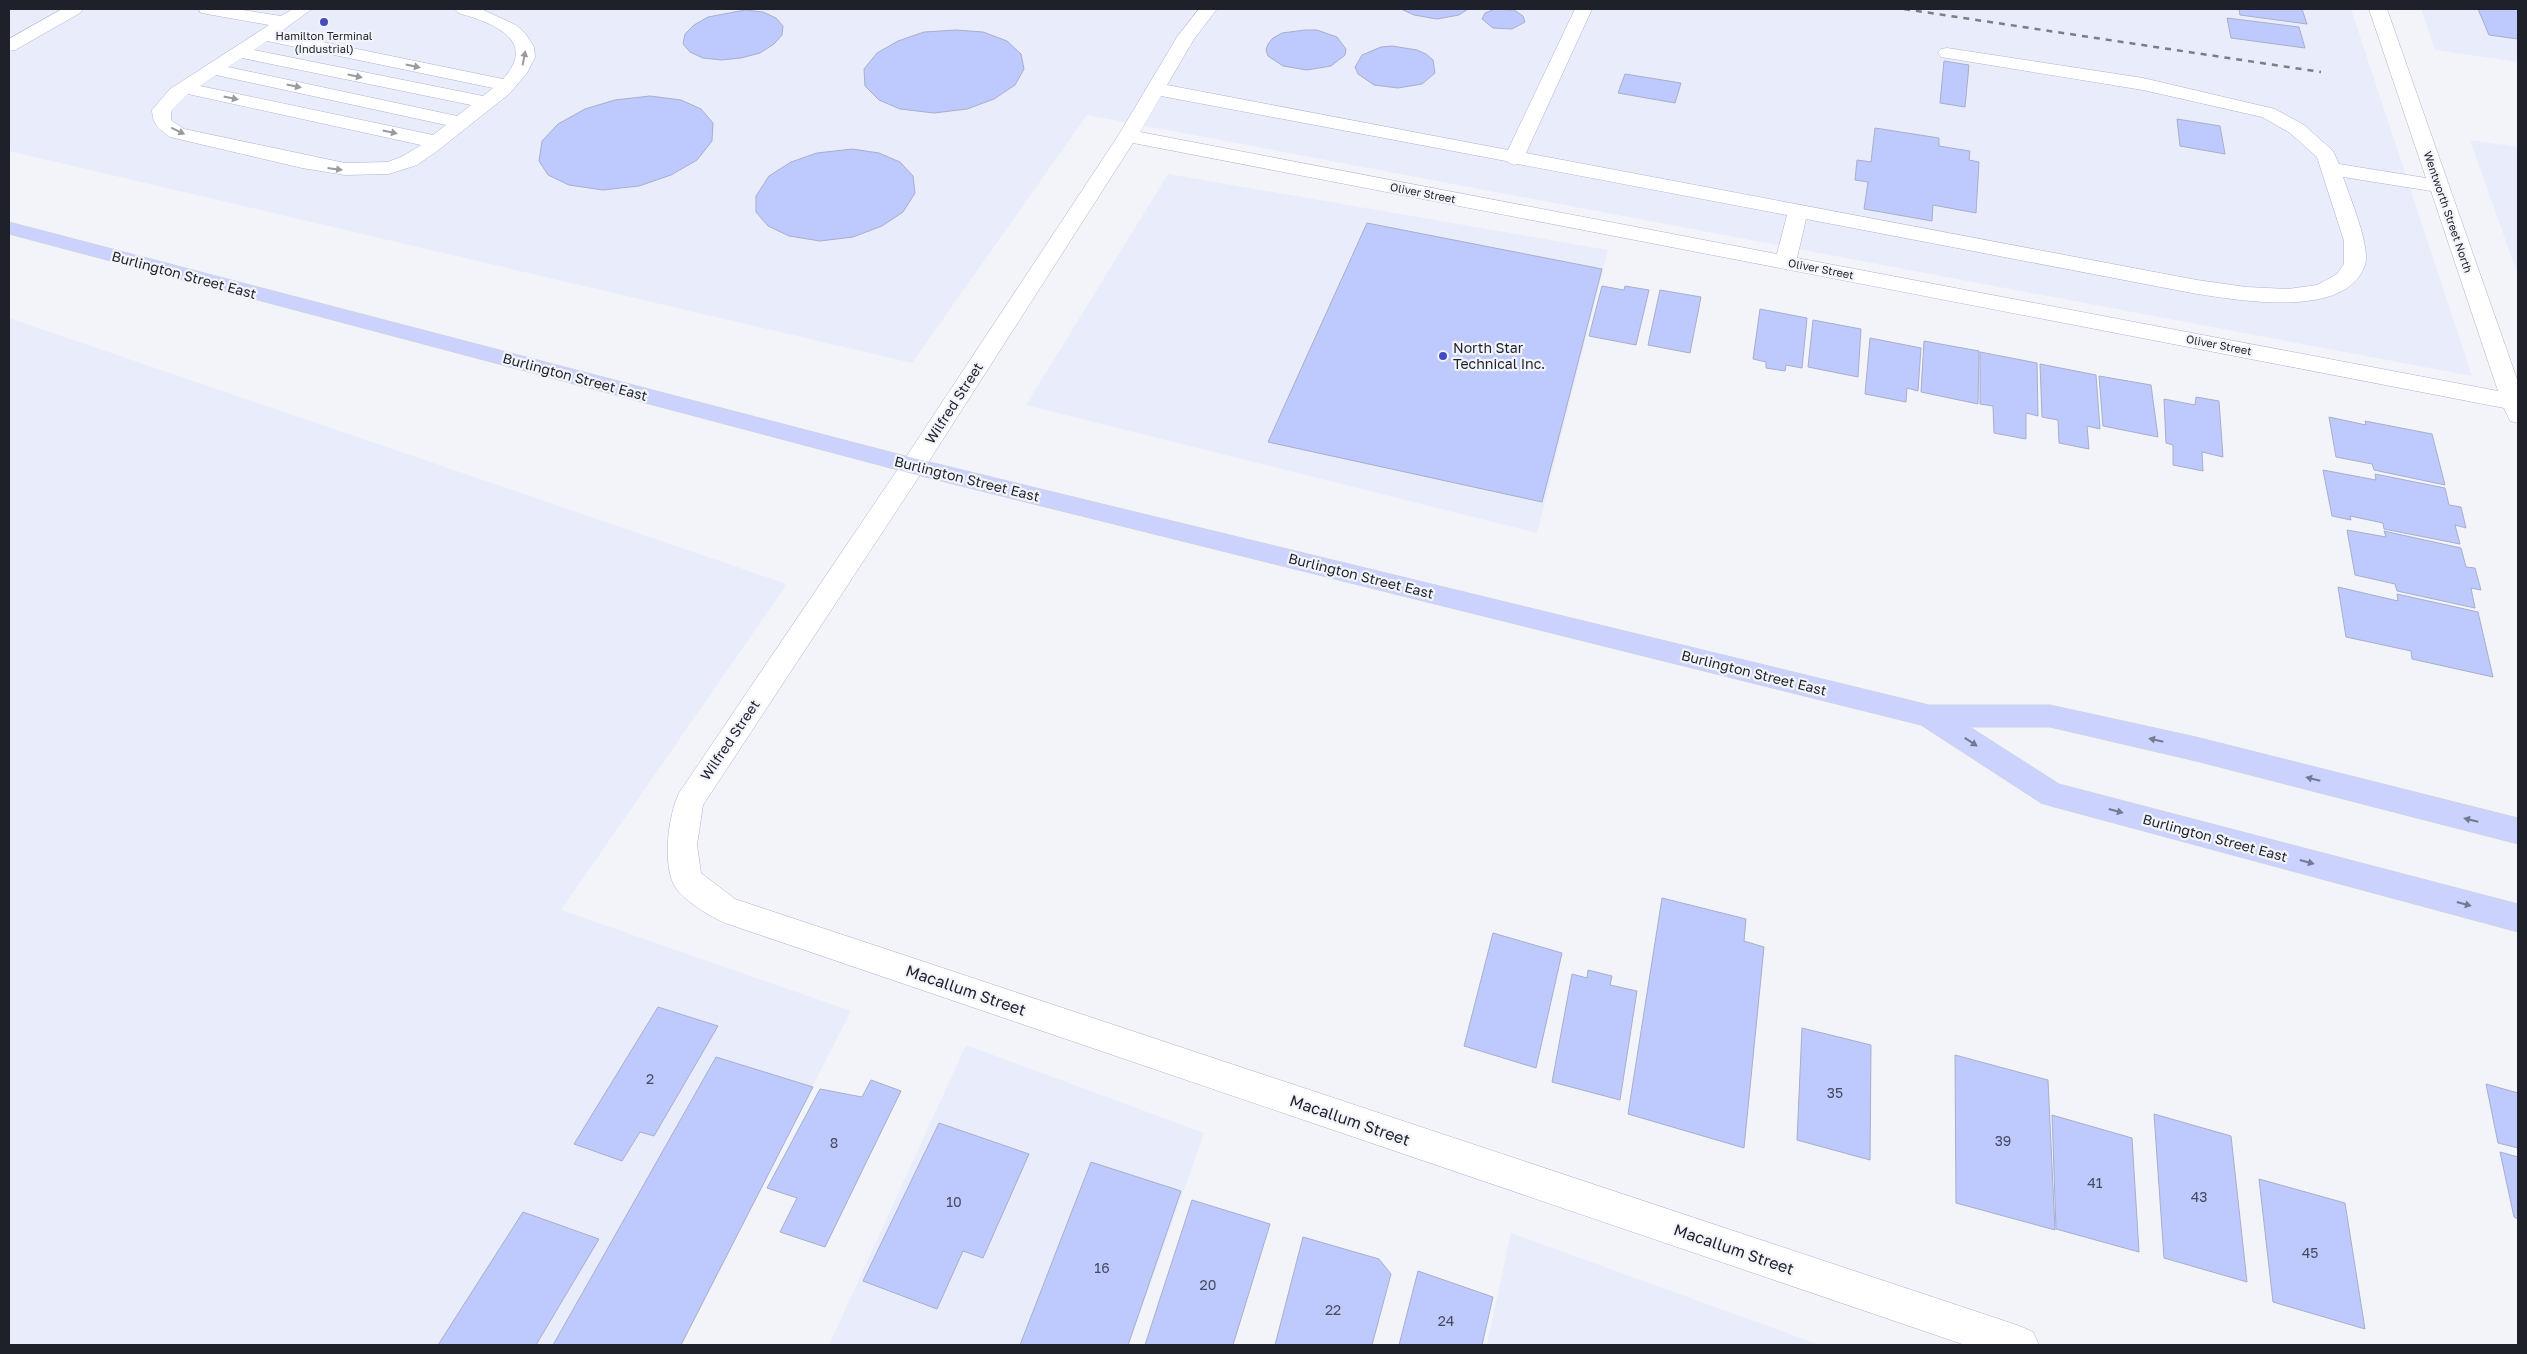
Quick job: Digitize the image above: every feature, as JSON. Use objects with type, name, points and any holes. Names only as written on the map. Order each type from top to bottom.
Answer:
[{"type":"main road","name":"Burlington Street East","points":[[9,228],[914,466],[1930,716],[2050,716],[2196,749],[2518,831]]},
{"type":"main road","name":"Burlington Street East","points":[[1930,716],[2050,794],[2518,918]]},
{"type":"street","points":[[9,46],[74,9]]},
{"type":"street","points":[[207,9],[284,22]]},
{"type":"street","points":[[304,9],[184,88],[161,110],[162,122],[177,133],[331,169],[358,171],[391,168],[416,158],[506,85],[522,68],[526,50],[520,35],[497,22],[464,9]]},
{"type":"street","name":"Wilfred Street","points":[[687,880],[682,845],[689,802],[914,466],[1128,136],[1186,38],[1208,9]]},
{"type":"street","points":[[1514,159],[1584,9]]},
{"type":"street","name":"Wentworth Street North","points":[[2378,9],[2516,408]]},
{"type":"street","points":[[263,35],[506,85]]},
{"type":"street","points":[[239,52],[485,102]]},
{"type":"street","points":[[1156,89],[1514,159],[2197,287],[2246,294],[2288,296],[2322,291],[2345,279],[2354,264],[2354,241],[2326,156],[2297,129],[2268,113],[2143,84],[1947,53]]},
{"type":"street","points":[[212,69],[460,122]]},
{"type":"street","points":[[184,88],[436,142]]},
{"type":"street","name":"Oliver Street","points":[[1128,136],[1785,262],[2516,408]]},
{"type":"street","points":[[2330,170],[2439,186]]},
{"type":"street","points":[[1785,262],[1798,212]]},
{"type":"street","name":"Macallum Street","points":[[687,880],[724,909],[2020,1345]]},
{"type":"shaded area","points":[[9,9],[2351,9],[2472,376],[1087,115],[912,363],[9,151]]},
{"type":"shaded area","points":[[2421,9],[2518,9],[2518,62],[2435,50]]},
{"type":"shaded area","points":[[2470,140],[2518,147],[2518,275]]},
{"type":"shaded area","points":[[1168,174],[1608,250],[1537,533],[1026,405]]},
{"type":"shaded area","points":[[9,318],[787,584],[561,910],[851,1011],[680,1345],[9,1345]]},
{"type":"shaded area","points":[[966,1045],[1204,1133],[1129,1345],[829,1345]]},
{"type":"shaded area","points":[[1511,1233],[1820,1345],[1487,1345]]},
{"type":"building","points":[[1401,9],[1468,9],[1459,15],[1437,19],[1414,15]]},
{"type":"building","points":[[1495,9],[1514,10],[1523,16],[1525,22],[1512,29],[1493,28],[1482,19],[1485,13]]},
{"type":"building","points":[[2239,9],[2302,9],[2307,24],[2240,15]]},
{"type":"building","points":[[2478,9],[2518,9],[2518,39],[2489,35]]},
{"type":"building","points":[[745,10],[763,12],[776,18],[783,26],[782,35],[774,44],[760,53],[741,58],[721,60],[703,58],[690,52],[683,44],[685,34],[694,25],[708,17]]},
{"type":"building","points":[[2227,18],[2299,27],[2305,48],[2231,38]]},
{"type":"building","points":[[956,30],[983,32],[1007,41],[1021,54],[1024,69],[1015,85],[994,99],[967,109],[934,113],[900,109],[879,100],[865,86],[864,69],[877,53],[898,41],[924,32]]},
{"type":"building","points":[[1317,30],[1337,37],[1346,49],[1345,55],[1331,66],[1307,70],[1283,66],[1268,56],[1266,50],[1273,38],[1282,33]]},
{"type":"building","points":[[1392,46],[1417,50],[1426,54],[1433,60],[1435,73],[1422,84],[1398,88],[1374,85],[1358,74],[1355,67],[1362,55],[1381,47]]},
{"type":"building","points":[[1944,61],[1969,65],[1965,107],[1940,103]]},
{"type":"building","points":[[1625,74],[1681,83],[1675,103],[1618,93]]},
{"type":"building","points":[[650,96],[681,100],[701,109],[713,123],[712,141],[697,160],[671,175],[639,186],[603,190],[569,185],[548,175],[539,161],[542,141],[558,124],[585,109],[615,100]]},
{"type":"building","points":[[2177,119],[2220,126],[2225,154],[2180,146]]},
{"type":"building","points":[[1875,128],[1939,138],[1939,146],[1970,151],[1969,160],[1979,162],[1976,213],[1933,205],[1932,221],[1864,209],[1868,182],[1855,180],[1857,160],[1871,162]]},
{"type":"building","points":[[852,149],[879,153],[900,162],[913,176],[915,193],[903,212],[882,226],[853,237],[820,241],[789,236],[768,226],[756,212],[756,196],[769,176],[791,162],[817,153]]},
{"type":"building","name":"North Star Technical Inc.","points":[[1367,223],[1602,269],[1542,502],[1268,442]]},
{"type":"building","points":[[1602,286],[1624,290],[1625,286],[1649,290],[1636,345],[1589,336]]},
{"type":"building","points":[[1660,290],[1701,297],[1690,353],[1648,345]]},
{"type":"building","points":[[1760,309],[1807,318],[1802,368],[1786,365],[1785,371],[1766,368],[1766,362],[1753,359]]},
{"type":"building","points":[[1813,320],[1861,329],[1858,377],[1808,367]]},
{"type":"building","points":[[1870,338],[1921,348],[1918,391],[1907,388],[1906,402],[1865,394]]},
{"type":"building","points":[[1924,341],[1979,351],[1978,404],[1921,392]]},
{"type":"building","points":[[1980,352],[2037,363],[2038,416],[2026,413],[2026,439],[1994,433],[1993,406],[1980,404]]},
{"type":"building","points":[[2040,364],[2096,375],[2100,429],[2087,426],[2089,449],[2059,443],[2058,420],[2042,417]]},
{"type":"building","points":[[2099,376],[2151,385],[2158,437],[2103,426]]},
{"type":"building","points":[[2196,397],[2219,401],[2223,457],[2202,452],[2203,471],[2173,465],[2173,445],[2166,443],[2164,399],[2195,405]]},
{"type":"building","points":[[2329,417],[2366,425],[2365,421],[2432,434],[2445,485],[2374,470],[2372,464],[2336,457]]},
{"type":"building","points":[[2323,470],[2376,480],[2375,474],[2445,488],[2449,505],[2461,507],[2466,528],[2455,525],[2460,544],[2384,529],[2383,523],[2350,516],[2351,520],[2332,516]]},
{"type":"building","points":[[2347,530],[2386,537],[2384,531],[2461,548],[2466,567],[2475,568],[2481,590],[2471,588],[2475,608],[2397,591],[2395,584],[2355,575]]},
{"type":"building","points":[[2338,587],[2398,601],[2397,594],[2478,612],[2493,677],[2412,659],[2411,651],[2346,637]]},
{"type":"building","points":[[1662,898],[1746,919],[1744,941],[1764,947],[1744,1148],[1628,1114]]},
{"type":"building","points":[[1493,933],[1562,953],[1536,1068],[1464,1046]]},
{"type":"building","points":[[1588,970],[1612,976],[1610,985],[1637,991],[1620,1100],[1552,1082],[1572,974],[1587,978]]},
{"type":"building","points":[[658,1007],[718,1026],[654,1136],[640,1132],[622,1161],[574,1144]]},
{"type":"building","points":[[1802,1028],[1871,1045],[1870,1160],[1797,1140]]},
{"type":"building","points":[[1955,1055],[2048,1080],[2055,1230],[1956,1203]]},
{"type":"building","points":[[716,1057],[813,1087],[681,1345],[553,1345]]},
{"type":"building","points":[[871,1080],[901,1091],[825,1247],[780,1232],[797,1198],[767,1188],[820,1089],[862,1097]]},
{"type":"building","points":[[2486,1084],[2518,1093],[2518,1148],[2498,1143]]},
{"type":"building","points":[[2154,1114],[2231,1136],[2247,1282],[2164,1258]]},
{"type":"building","points":[[2052,1115],[2132,1138],[2139,1252],[2056,1229]]},
{"type":"building","points":[[939,1123],[1029,1154],[983,1258],[963,1251],[937,1309],[863,1281]]},
{"type":"building","points":[[2500,1152],[2518,1157],[2518,1219],[2514,1217]]},
{"type":"building","points":[[1091,1162],[1181,1191],[1128,1345],[1020,1345]]},
{"type":"building","points":[[2259,1179],[2345,1203],[2365,1329],[2273,1302]]},
{"type":"building","points":[[1192,1200],[1270,1224],[1233,1345],[1145,1345]]},
{"type":"building","points":[[523,1212],[599,1239],[536,1345],[438,1345]]},
{"type":"building","points":[[1303,1237],[1379,1259],[1391,1274],[1372,1345],[1275,1345]]},
{"type":"building","points":[[1418,1271],[1493,1297],[1482,1345],[1399,1345]]},
{"type":"railway","points":[[1904,9],[2321,72]]},
{"type":"place","name":"Hamilton Terminal (Industrial)","points":[[324,22]]},
{"type":"place","name":"North Star Technical Inc.","points":[[1443,356]]}]
